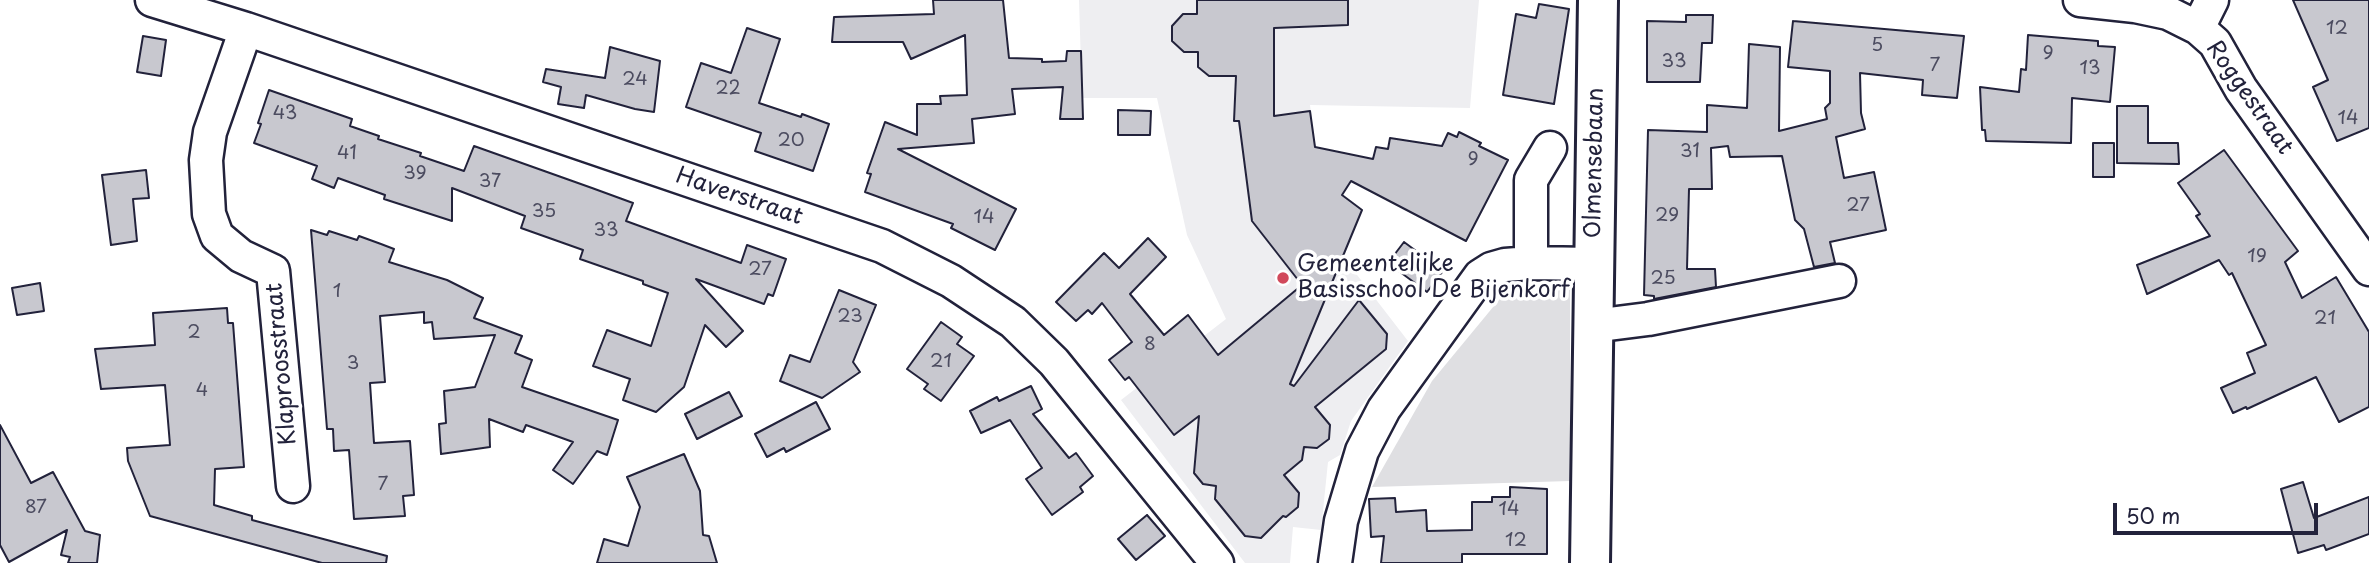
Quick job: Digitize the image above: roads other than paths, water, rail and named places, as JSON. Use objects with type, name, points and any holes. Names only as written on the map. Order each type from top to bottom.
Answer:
[{"type":"street","name":"Haverstraat","points":[[152,0],[246,29],[882,246],[951,281],[1013,322],[1054,362],[1217,563]]},
{"type":"street","name":"Olmensebaan","points":[[1590,563],[1598,0]]},
{"type":"street","name":"Roggestraat","points":[[2080,0],[2135,6],[2168,13],[2205,14],[2215,43],[2241,89],[2369,269]]},
{"type":"street","name":"Klaproosstraat","points":[[246,29],[210,132],[206,160],[209,214],[216,236],[241,256],[273,271],[293,486]]},
{"type":"street","points":[[1531,263],[1531,180],[1550,148]]},
{"type":"street","points":[[1335,563],[1341,522],[1362,451],[1384,409],[1480,276],[1505,265],[1594,264]]},
{"type":"street","points":[[1593,326],[1647,319],[1839,281]]},
{"type":"place","name":"Gemeentelijke Basisschool De Bijenkorf","points":[[1283,278]]}]
